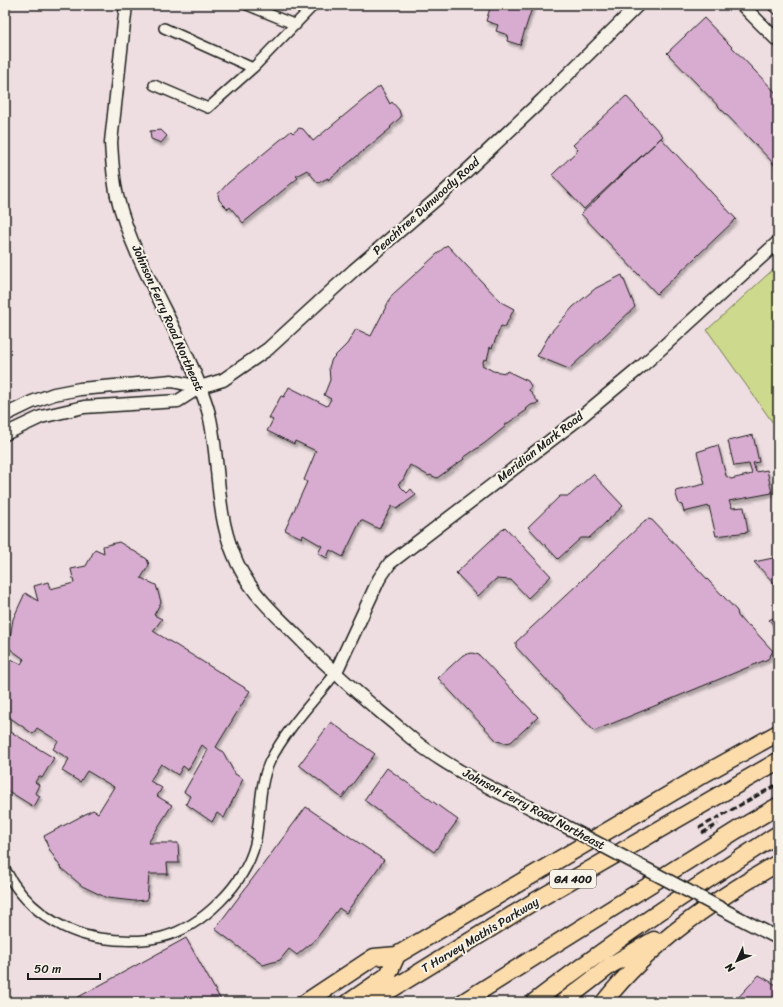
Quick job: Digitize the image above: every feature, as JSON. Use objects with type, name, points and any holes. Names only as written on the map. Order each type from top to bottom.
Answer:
[{"type":"highway","points":[[306,1002],[374,957],[397,955],[778,733]]},
{"type":"highway","name":"T Harvey Mathis Parkway","points":[[371,1002],[537,900],[778,761]]},
{"type":"highway","points":[[463,1002],[730,834],[778,806]]},
{"type":"highway","points":[[534,1002],[588,961],[778,834]]},
{"type":"highway","points":[[604,1002],[633,968],[652,950],[731,891],[778,864]]},
{"type":"highway","points":[[563,1002],[611,965],[702,912]]},
{"type":"highway","points":[[349,1002],[388,975],[397,955]]},
{"type":"main road","name":"Johnson Ferry Road Northeast","points":[[126,5],[111,142],[112,165],[117,195],[126,224],[143,266],[184,348],[200,387],[209,415],[225,529],[236,560],[253,592],[335,674],[423,748],[497,792],[529,807],[778,938]]},
{"type":"main road","name":"Peachtree Dunwoody Road","points":[[5,434],[31,421],[57,413],[93,406],[178,401],[200,387],[223,380],[268,349],[354,270],[439,197],[542,100],[638,5]]},
{"type":"main road","points":[[742,5],[778,41]]},
{"type":"main road","points":[[774,5],[778,8]]},
{"type":"main road","name":"Meridian Mark Road","points":[[335,674],[379,579],[390,562],[576,421],[642,366],[778,242]]},
{"type":"main road","name":"Peachtree Dunwoody Road","points":[[5,415],[32,402],[54,394],[80,389],[172,381],[200,387]]},
{"type":"street","points":[[247,5],[296,25]]},
{"type":"street","points":[[154,85],[208,108],[253,68],[314,5]]},
{"type":"street","points":[[164,28],[253,68]]},
{"type":"street","points":[[5,869],[17,889],[47,917],[68,929],[91,937],[110,940],[148,940],[176,932],[198,920],[217,904],[236,884],[250,859],[258,830],[265,776],[270,762],[295,721],[335,674]]},
{"type":"green space","points":[[778,265],[778,430],[707,330]]},
{"type":"building","points":[[491,5],[533,5],[520,45],[507,41],[508,35],[496,31],[498,25],[486,21]]},
{"type":"building","points":[[704,18],[778,95],[778,168],[667,53]]},
{"type":"building","points":[[380,86],[390,104],[392,102],[399,110],[401,117],[390,127],[391,128],[328,180],[328,178],[318,183],[307,170],[296,176],[298,178],[243,223],[230,207],[228,209],[219,200],[218,194],[228,183],[291,131],[293,133],[299,128],[303,129],[313,141]]},
{"type":"building","points":[[626,96],[663,136],[584,209],[552,175],[578,150],[573,145]]},
{"type":"building","points":[[161,130],[167,136],[161,143],[151,139],[150,131]]},
{"type":"building","points":[[661,138],[736,219],[657,294],[581,214]]},
{"type":"building","points":[[447,245],[501,302],[514,309],[505,327],[501,326],[492,348],[490,347],[487,360],[484,359],[482,365],[493,371],[506,373],[507,371],[528,381],[531,386],[529,390],[539,403],[531,405],[526,409],[527,410],[505,425],[506,426],[485,443],[437,478],[430,475],[429,476],[410,465],[403,480],[398,484],[407,493],[411,489],[416,495],[397,509],[392,506],[379,529],[361,520],[343,557],[330,550],[327,558],[318,553],[322,546],[303,535],[302,538],[285,530],[307,482],[304,480],[316,451],[295,441],[294,444],[267,431],[273,420],[269,418],[281,396],[284,397],[289,387],[327,406],[331,399],[324,395],[330,380],[329,367],[332,359],[347,344],[356,329],[371,336],[392,295]]},
{"type":"building","points":[[622,275],[635,307],[569,369],[537,356],[551,332],[573,307],[596,288]]},
{"type":"building","points":[[753,435],[759,462],[753,463],[756,472],[767,470],[772,493],[729,501],[732,508],[744,507],[748,532],[716,536],[709,506],[684,512],[682,505],[679,504],[675,491],[705,484],[697,452],[718,445],[726,476],[731,479],[752,474],[749,464],[734,466],[728,441]]},
{"type":"building","points":[[593,474],[623,506],[589,538],[581,538],[558,559],[528,527],[560,496],[569,496]]},
{"type":"building","points":[[648,519],[652,520],[737,611],[738,616],[745,624],[750,626],[773,651],[768,659],[594,731],[516,647],[516,642],[644,521]]},
{"type":"building","points":[[505,527],[551,576],[528,598],[511,580],[496,579],[478,596],[456,573]]},
{"type":"building","points":[[119,542],[147,559],[149,565],[141,578],[156,585],[161,602],[154,615],[162,619],[153,631],[250,691],[216,747],[223,752],[235,774],[243,779],[224,818],[217,813],[212,822],[186,804],[190,796],[184,792],[208,750],[202,745],[188,770],[183,766],[178,775],[161,764],[150,781],[162,788],[157,796],[172,805],[148,843],[178,843],[179,863],[167,863],[168,874],[149,874],[147,900],[134,901],[107,898],[82,886],[61,868],[48,847],[44,836],[93,810],[98,813],[114,787],[87,771],[80,782],[62,771],[69,759],[53,749],[58,741],[37,728],[33,734],[5,714],[5,656],[21,664],[24,659],[10,649],[9,644],[13,619],[25,593],[38,601],[34,586],[48,582],[50,589],[74,583],[71,569],[86,566],[95,549],[104,553],[103,546]]},
{"type":"building","points":[[778,557],[778,587],[754,562]]},
{"type":"building","points":[[778,616],[778,630],[769,620]]},
{"type":"building","points":[[472,653],[479,655],[538,717],[511,742],[505,743],[497,741],[438,678],[463,655]]},
{"type":"building","points":[[331,722],[375,754],[342,798],[299,765]]},
{"type":"building","points":[[11,732],[54,758],[42,778],[39,776],[35,782],[39,785],[35,793],[40,796],[34,807],[5,789],[5,742]]},
{"type":"building","points":[[387,768],[458,820],[434,852],[364,800]]},
{"type":"building","points":[[306,807],[384,860],[346,913],[339,908],[316,939],[297,955],[289,949],[280,960],[263,965],[215,929]]},
{"type":"building","points":[[186,938],[222,1002],[70,1002],[73,1000]]},
{"type":"building","points":[[759,975],[778,986],[778,993],[769,1002],[734,1002]]},
{"type":"railway","points":[[699,828],[778,784]]},
{"type":"railway","points":[[702,833],[718,824]]}]
